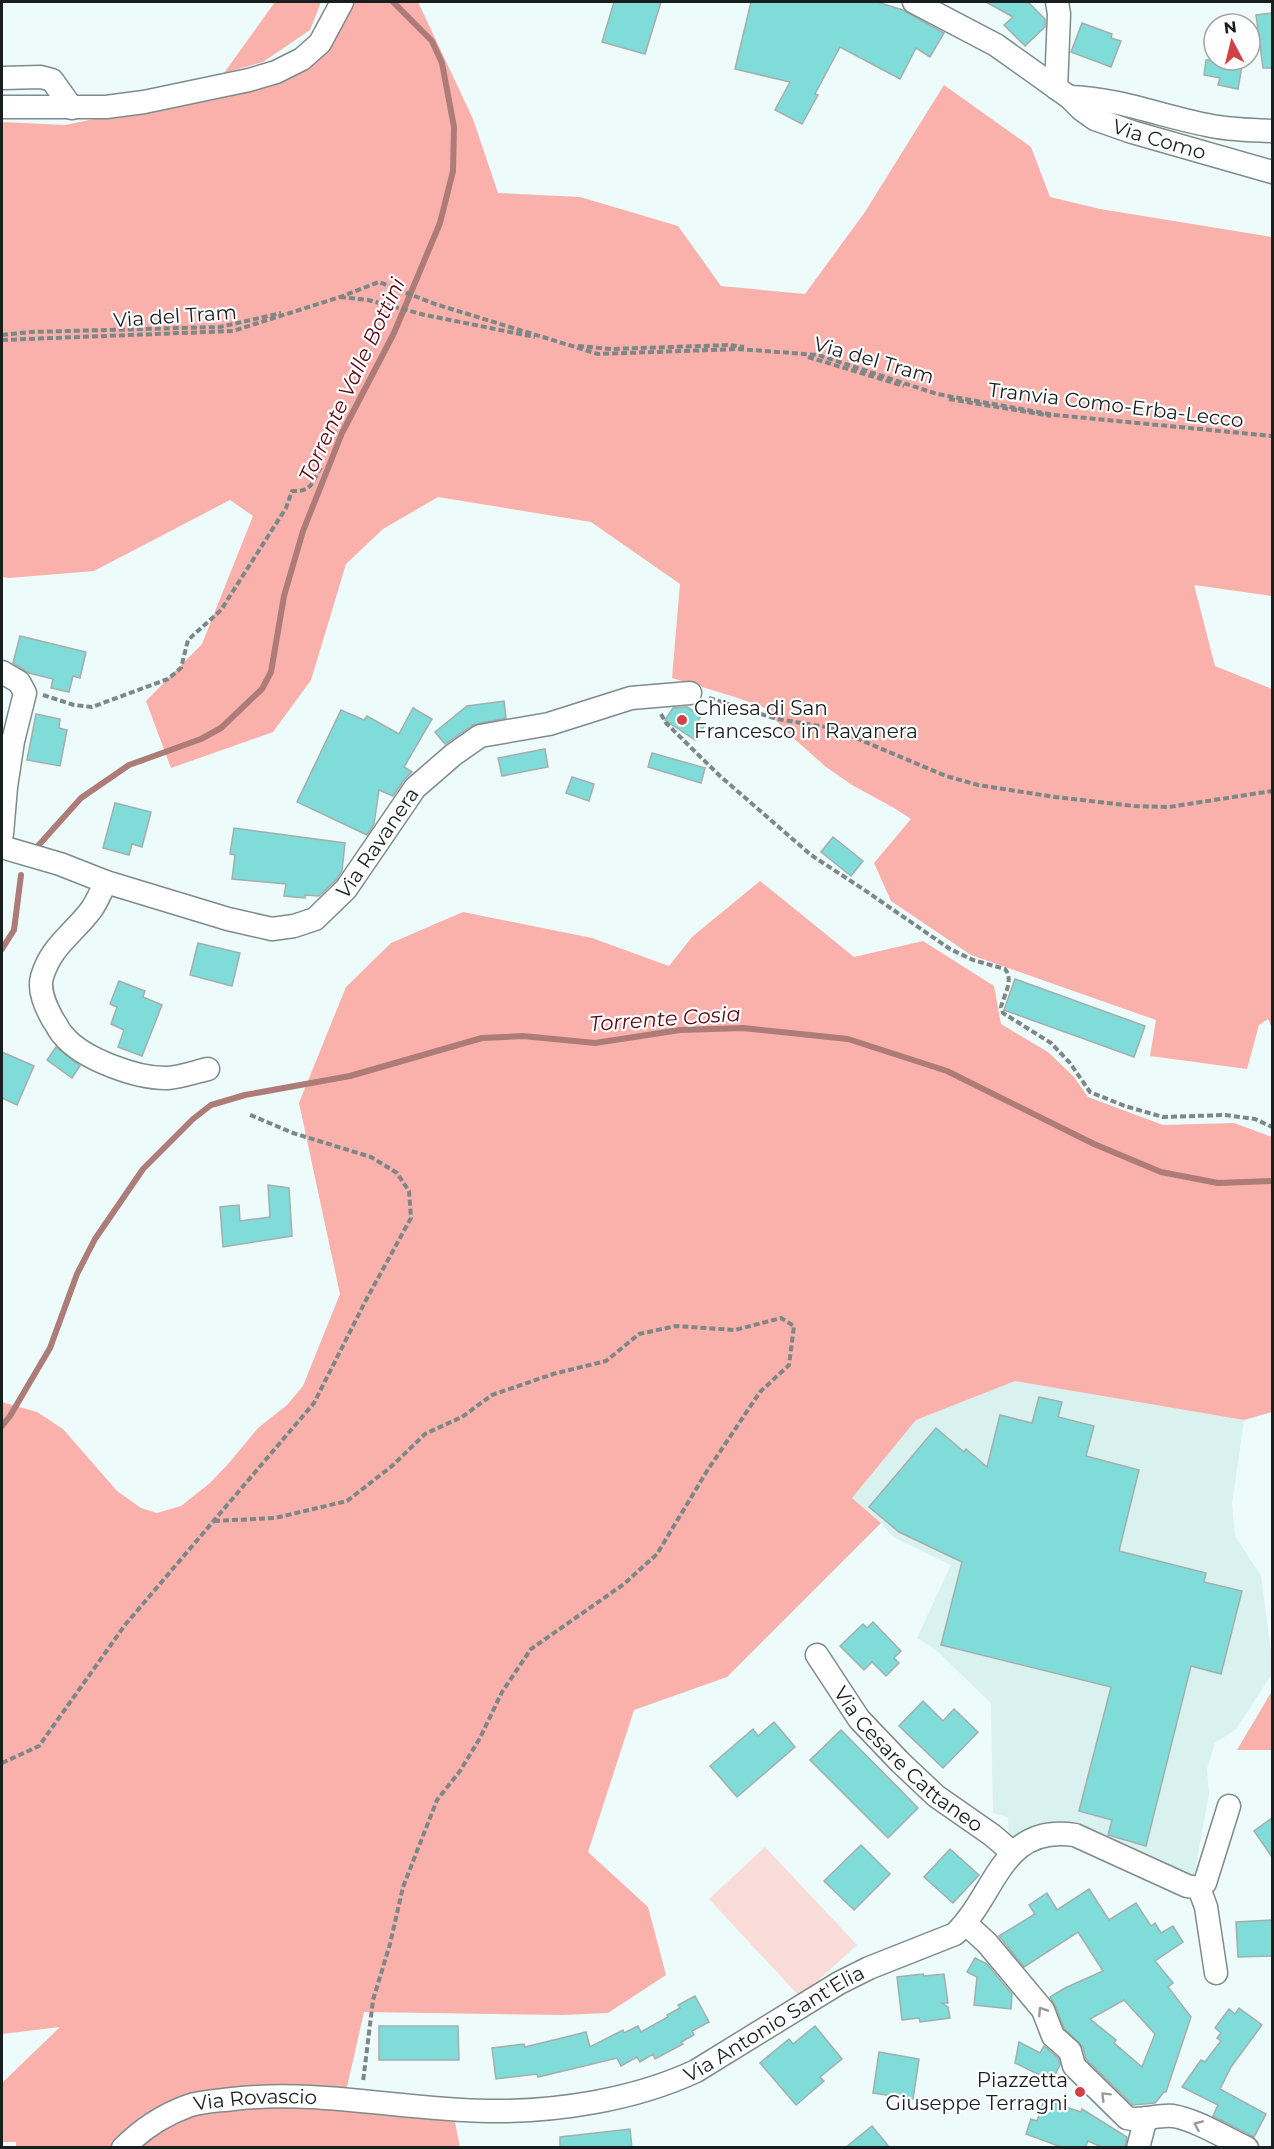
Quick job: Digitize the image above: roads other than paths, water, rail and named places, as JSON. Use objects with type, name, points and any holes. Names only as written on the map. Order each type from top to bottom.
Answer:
[{"type":"street","points":[[2,107],[72,108],[144,102],[249,80],[276,72],[302,59],[320,43],[342,2]]},
{"type":"street","name":"Via Como","points":[[914,2],[996,45],[1063,92],[1081,110],[1095,119],[1132,132],[1272,172]]},
{"type":"street","points":[[1057,2],[1063,92],[1122,103],[1209,126],[1272,132]]},
{"type":"street","points":[[2,78],[41,77],[52,80],[72,108]]},
{"type":"street","points":[[2,672],[19,682],[25,693],[13,741],[2,834]]},
{"type":"street","name":"Via Ravanera","points":[[9,849],[60,864],[106,882],[228,919],[272,929],[294,926],[315,919],[346,889],[415,788],[453,755],[480,736],[549,724],[631,698],[690,693]]},
{"type":"street","points":[[106,882],[91,910],[58,944],[48,961],[42,979],[42,995],[48,1010],[64,1037],[88,1055],[115,1067],[167,1078],[208,1069]]},
{"type":"street","name":"Via Cesare Cattaneo","points":[[817,1655],[859,1719],[900,1762],[936,1796],[992,1835],[1012,1852]]},
{"type":"street","points":[[1200,1888],[1205,1883],[1229,1806]]},
{"type":"street","points":[[1200,1888],[1187,1886],[1076,1835],[1061,1833],[1041,1836],[1024,1843],[1012,1852],[965,1923],[987,1943],[1043,2010],[1050,2031],[1070,2051],[1074,2066],[1127,2118],[1134,2120],[1172,2116],[1186,2120],[1247,2148]]},
{"type":"street","points":[[1200,1888],[1206,1907],[1216,1974]]},
{"type":"street","name":"Via Antonio Sant'Elia","points":[[399,2105],[487,2111],[531,2110],[633,2094],[673,2082],[696,2071],[839,1983],[869,1968],[955,1934],[965,1923]]},
{"type":"street","name":"Via Rovascio","points":[[123,2148],[160,2118],[190,2106],[258,2096],[361,2100],[399,2105]]},
{"type":"street","points":[[1138,2148],[1146,2118]]},
{"type":"waterway","name":"Torrente Valle Bottini","points":[[37,847],[81,798],[129,765],[201,739],[221,728],[262,689],[271,672],[284,596],[303,531],[342,433],[394,333],[440,223],[453,171],[454,127],[442,63],[432,41],[393,2]]},
{"type":"waterway","name":"Torrente Valle Bottini","points":[[2,949],[14,930],[21,875]]},
{"type":"waterway","name":"Torrente Cosia","points":[[2,1426],[50,1348],[77,1274],[95,1239],[143,1169],[193,1119],[211,1105],[245,1095],[350,1076],[482,1038],[523,1036],[595,1043],[680,1030],[743,1028],[848,1039],[947,1071],[1094,1144],[1161,1172],[1218,1183],[1272,1181]]},
{"type":"place","name":"Chiesa di San Francesco in Ravanera","points":[[682,720]]},
{"type":"place","name":"Piazzetta Giuseppe Terragni","points":[[1080,2092]]}]
